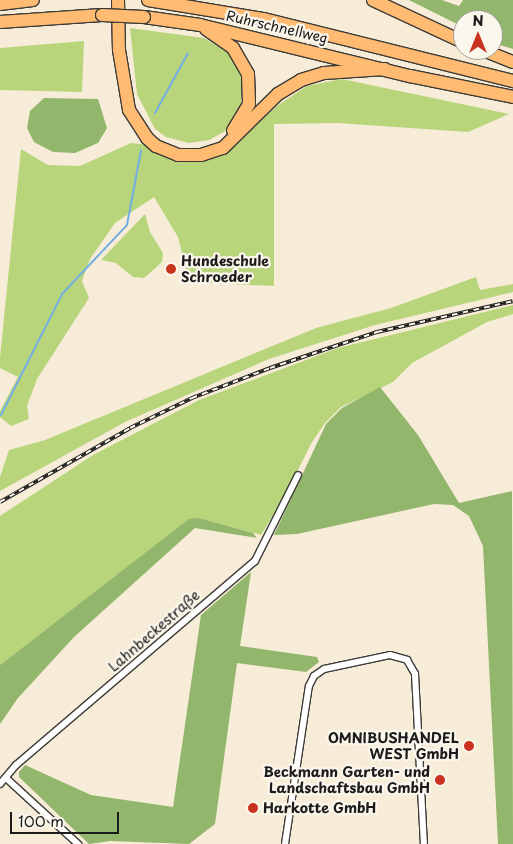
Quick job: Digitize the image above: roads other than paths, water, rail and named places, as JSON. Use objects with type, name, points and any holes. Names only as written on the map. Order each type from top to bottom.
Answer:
[{"type":"highway","points":[[0,4],[33,0]]},
{"type":"highway","points":[[118,0],[121,65],[132,115],[139,129],[156,146],[178,155],[201,155],[223,148],[273,98],[301,80],[340,71],[385,69]]},
{"type":"highway","points":[[125,0],[126,55],[137,107],[151,132],[179,148],[200,148],[221,141],[237,127],[249,104],[250,84],[239,56],[200,24]]},
{"type":"highway","name":"Ruhrschnellweg","points":[[148,0],[264,20],[513,80]]},
{"type":"highway","points":[[373,0],[453,37]]},
{"type":"highway","name":"Ruhrschnellweg","points":[[0,22],[102,15],[144,17],[200,24],[385,69],[513,97]]},
{"type":"street","name":"Lahnbeckestraße","points":[[0,784],[16,764],[255,561],[298,475]]},
{"type":"street","points":[[285,844],[309,686],[314,676],[324,669],[390,655],[407,660],[416,674],[424,844]]},
{"type":"street","points":[[6,778],[78,844]]},
{"type":"waterway","points":[[155,113],[188,53]]},
{"type":"waterway","points":[[1,415],[62,294],[127,225],[141,150]]},
{"type":"railway","points":[[0,502],[130,428],[192,398],[270,368],[377,332],[513,301]]},
{"type":"place","name":"Hundeschule Schroeder","points":[[171,269]]},
{"type":"place","name":"OMNIBUSHANDEL WEST GmbH","points":[[469,746]]},
{"type":"place","name":"Beckmann Garten- und Landschaftsbau GmbH","points":[[440,780]]},
{"type":"place","name":"Harkotte GmbH","points":[[253,808]]}]
